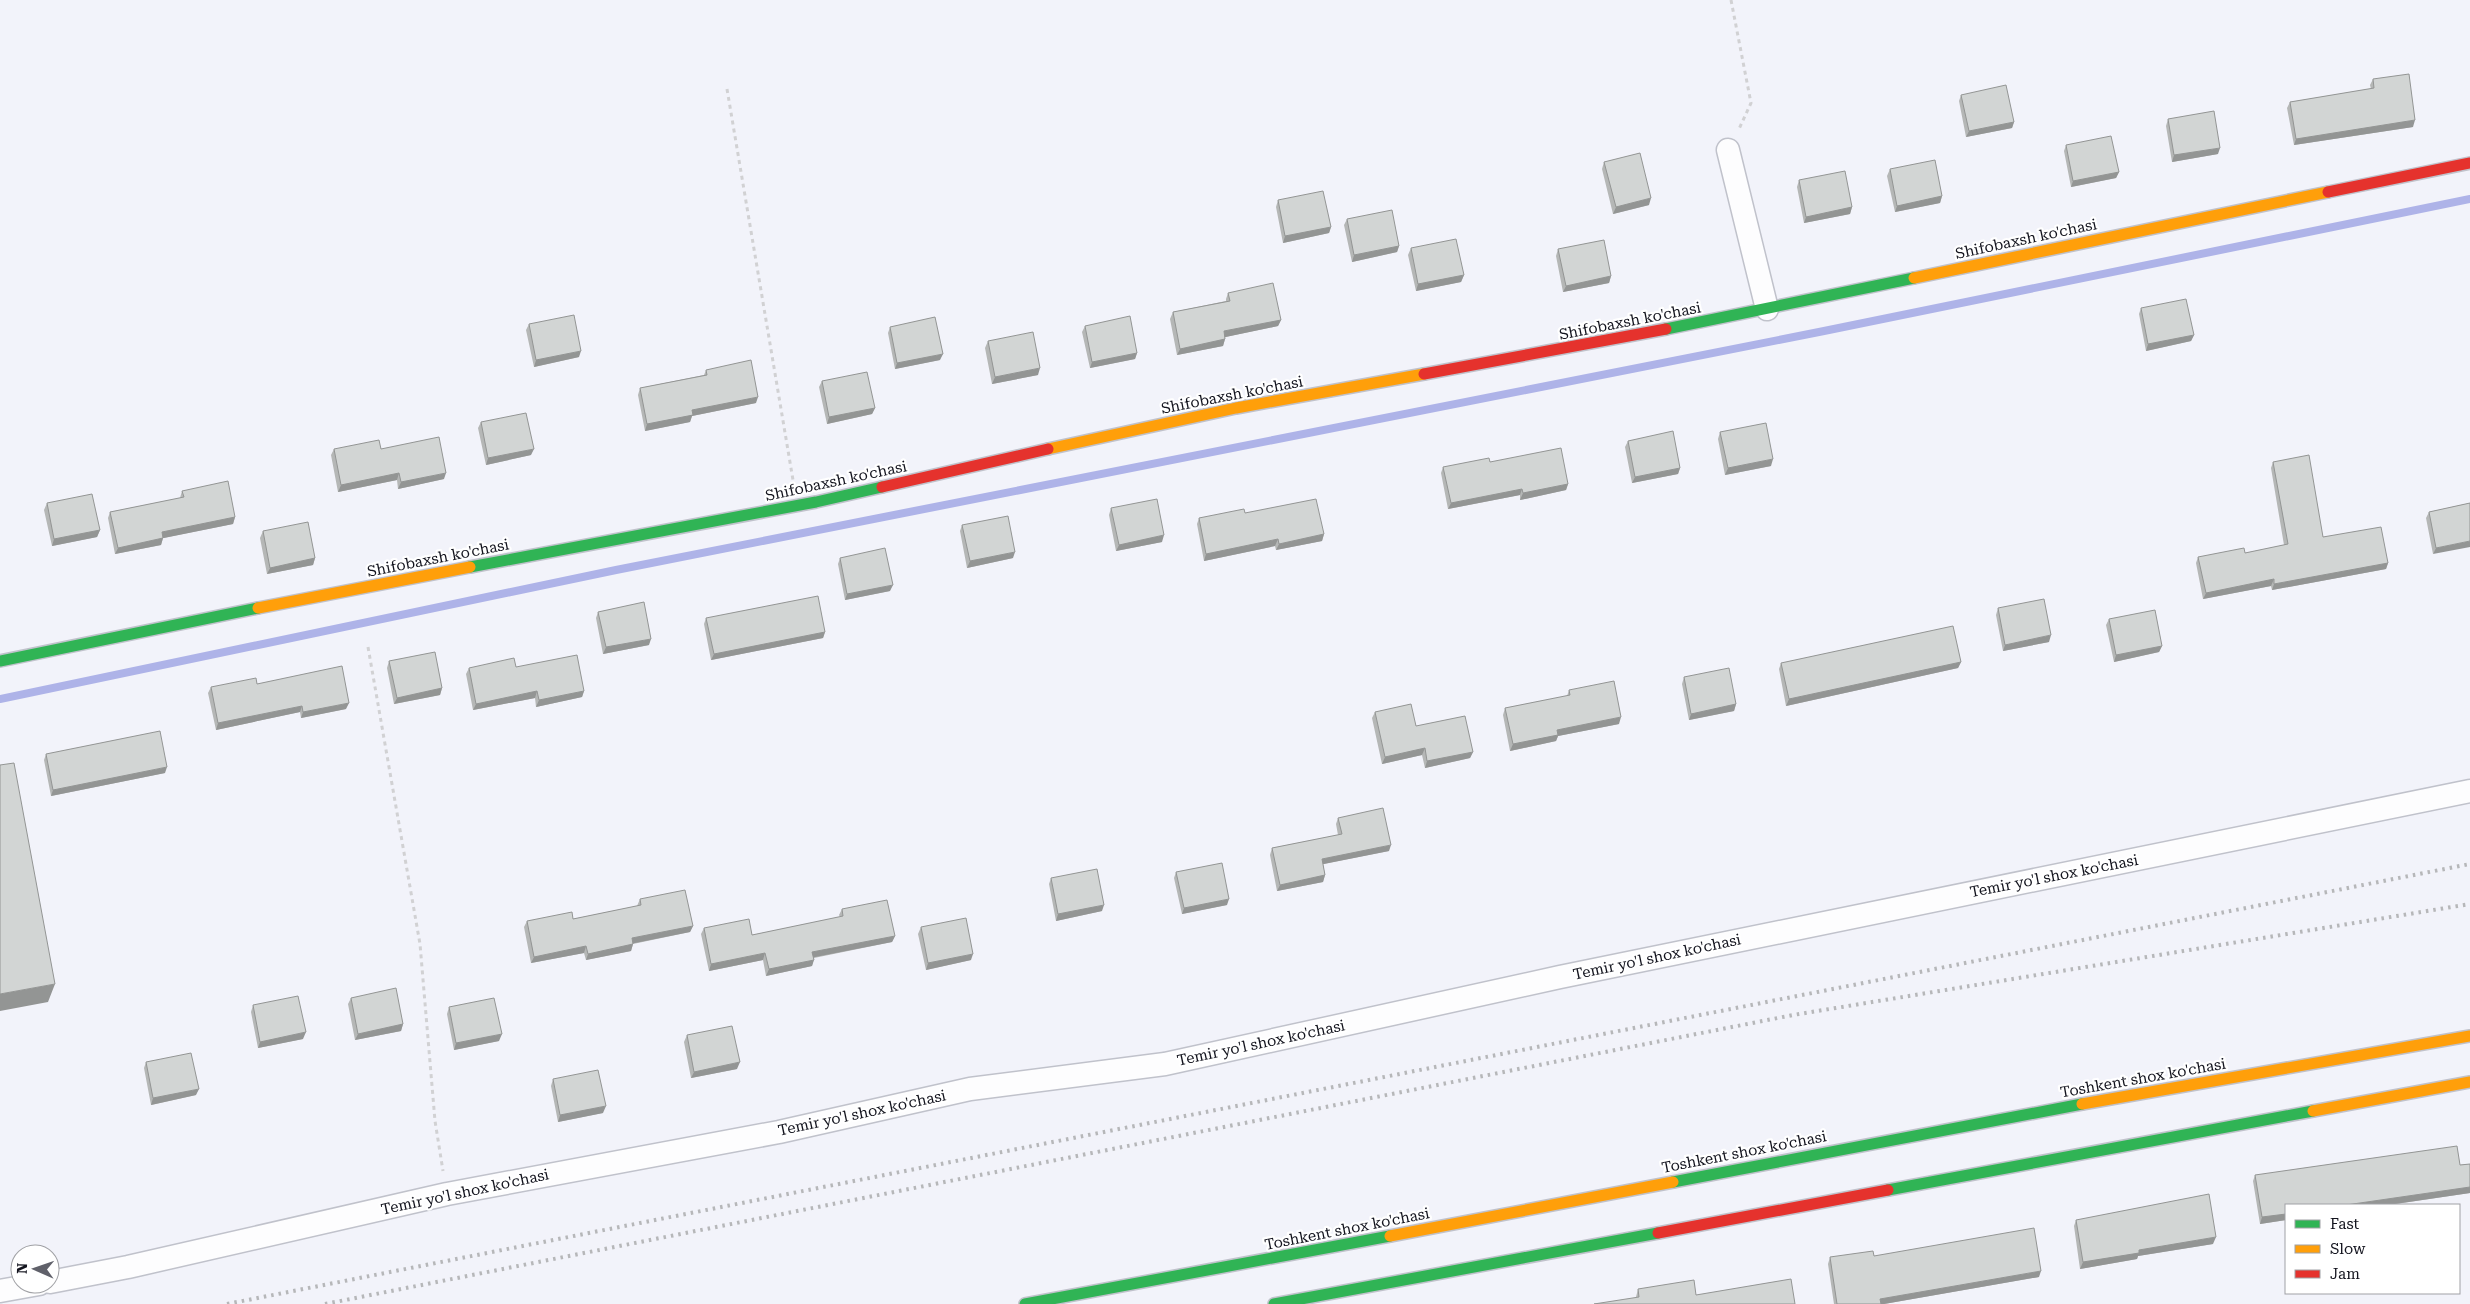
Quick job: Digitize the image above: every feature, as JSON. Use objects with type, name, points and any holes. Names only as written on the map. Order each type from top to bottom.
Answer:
[{"type":"main road","name":"Shifobaxsh ko'chasi","points":[[0,661],[335,593],[797,506],[1236,408],[1485,364],[1767,308],[2470,163]]},
{"type":"main road","name":"Toshkent shox ko'chasi","points":[[1025,1304],[1219,1269],[1998,1119],[2470,1036]]},
{"type":"main road","points":[[1274,1304],[2470,1082]]},
{"type":"street","points":[[1728,150],[1767,308]]},
{"type":"street","name":"Temir yo'l shox ko'chasi","points":[[60,1280],[128,1267],[447,1194],[779,1132],[970,1089],[1165,1064],[1560,977],[2470,792]]},
{"type":"path","points":[[1728,150],[1751,103],[1731,0]]},
{"type":"path","points":[[727,89],[797,506]]},
{"type":"path","points":[[368,647],[420,944],[435,1121],[447,1194]]},
{"type":"building","points":[[2409,74],[2415,120],[2296,139],[2290,102],[2374,88],[2373,79]]},
{"type":"building","points":[[2006,85],[2014,122],[1969,131],[1961,95]]},
{"type":"building","points":[[2214,111],[2220,148],[2174,155],[2168,119]]},
{"type":"building","points":[[2111,136],[2119,172],[2073,181],[2066,145]]},
{"type":"building","points":[[1640,153],[1651,198],[1616,207],[1604,162]]},
{"type":"building","points":[[1935,160],[1942,196],[1897,206],[1890,169]]},
{"type":"building","points":[[1845,171],[1852,207],[1806,217],[1799,180]]},
{"type":"building","points":[[1323,191],[1331,227],[1285,236],[1278,200]]},
{"type":"building","points":[[1392,210],[1399,246],[1354,255],[1347,219]]},
{"type":"building","points":[[1456,239],[1464,275],[1418,284],[1411,248]]},
{"type":"building","points":[[1604,240],[1611,276],[1566,286],[1558,249]]},
{"type":"building","points":[[1273,283],[1281,320],[1224,331],[1225,339],[1180,349],[1173,312],[1230,301],[1228,293]]},
{"type":"building","points":[[2186,299],[2194,335],[2148,344],[2141,308]]},
{"type":"building","points":[[574,315],[581,351],[536,360],[529,324]]},
{"type":"building","points":[[1130,316],[1137,353],[1092,362],[1085,326]]},
{"type":"building","points":[[935,317],[943,354],[897,363],[890,327]]},
{"type":"building","points":[[1033,332],[1040,368],[995,377],[988,341]]},
{"type":"building","points":[[751,360],[758,397],[692,410],[693,415],[647,424],[640,388],[707,375],[706,370]]},
{"type":"building","points":[[867,372],[875,408],[829,417],[822,381]]},
{"type":"building","points":[[526,413],[534,449],[488,458],[481,422]]},
{"type":"building","points":[[1766,423],[1773,459],[1728,468],[1720,432]]},
{"type":"building","points":[[1673,431],[1680,468],[1635,477],[1628,441]]},
{"type":"building","points":[[439,437],[446,473],[401,482],[399,473],[341,485],[334,449],[379,440],[381,449]]},
{"type":"building","points":[[1561,448],[1568,484],[1523,493],[1522,489],[1451,503],[1443,467],[1489,458],[1490,462]]},
{"type":"building","points":[[2309,455],[2323,537],[2381,527],[2388,563],[2274,584],[2274,579],[2206,593],[2198,557],[2244,548],[2245,553],[2288,544],[2273,462]]},
{"type":"building","points":[[228,481],[235,517],[162,532],[163,538],[118,548],[110,512],[184,497],[182,491]]},
{"type":"building","points":[[92,494],[100,530],[54,539],[47,503]]},
{"type":"building","points":[[1157,499],[1164,535],[1119,545],[1111,508]]},
{"type":"building","points":[[1316,499],[1324,534],[1279,544],[1278,539],[1206,554],[1199,518],[1244,509],[1245,513]]},
{"type":"building","points":[[2470,503],[2470,541],[2436,548],[2429,512]]},
{"type":"building","points":[[1008,516],[1015,552],[970,561],[962,525]]},
{"type":"building","points":[[308,522],[315,558],[270,568],[263,531]]},
{"type":"building","points":[[885,548],[893,585],[847,594],[840,558]]},
{"type":"building","points":[[818,596],[825,632],[714,654],[706,618]]},
{"type":"building","points":[[2044,599],[2051,635],[2005,645],[1998,608]]},
{"type":"building","points":[[644,602],[651,639],[606,647],[598,612]]},
{"type":"building","points":[[2155,610],[2162,646],[2116,655],[2109,619]]},
{"type":"building","points":[[1953,626],[1961,662],[1789,699],[1781,663]]},
{"type":"building","points":[[435,652],[442,688],[397,698],[389,661]]},
{"type":"building","points":[[577,655],[584,691],[539,700],[537,691],[476,704],[469,668],[514,658],[516,667]]},
{"type":"building","points":[[342,666],[349,703],[303,712],[302,706],[218,723],[211,687],[256,678],[257,684]]},
{"type":"building","points":[[1729,668],[1736,704],[1691,714],[1684,677]]},
{"type":"building","points":[[1614,681],[1621,717],[1557,730],[1558,735],[1513,744],[1505,708],[1570,695],[1569,690]]},
{"type":"building","points":[[1411,704],[1416,726],[1465,716],[1473,752],[1427,761],[1425,748],[1385,757],[1375,712]]},
{"type":"building","points":[[160,731],[167,767],[53,790],[46,754]]},
{"type":"building","points":[[14,763],[55,984],[0,994],[0,765]]},
{"type":"building","points":[[1383,808],[1391,845],[1322,859],[1325,875],[1280,885],[1272,848],[1342,834],[1338,818]]},
{"type":"building","points":[[1222,863],[1229,899],[1184,908],[1176,872]]},
{"type":"building","points":[[1097,869],[1104,905],[1058,914],[1051,878]]},
{"type":"building","points":[[685,890],[693,926],[632,938],[633,944],[588,954],[586,946],[534,957],[527,921],[572,912],[573,919],[641,905],[640,899]]},
{"type":"building","points":[[887,900],[895,936],[812,952],[814,960],[769,969],[765,953],[711,964],[704,928],[749,919],[752,935],[843,916],[842,909]]},
{"type":"building","points":[[966,918],[973,954],[928,963],[921,927]]},
{"type":"building","points":[[396,988],[403,1024],[358,1034],[351,998]]},
{"type":"building","points":[[298,996],[306,1032],[260,1042],[253,1005]]},
{"type":"building","points":[[494,998],[502,1034],[456,1043],[449,1007]]},
{"type":"building","points":[[732,1026],[740,1062],[694,1072],[687,1035]]},
{"type":"building","points":[[191,1053],[199,1089],[153,1098],[146,1062]]},
{"type":"building","points":[[598,1070],[606,1106],[560,1115],[553,1079]]},
{"type":"building","points":[[2457,1146],[2460,1165],[2470,1164],[2470,1187],[2353,1204],[2285,1204],[2285,1214],[2262,1217],[2255,1175]]},
{"type":"building","points":[[2209,1194],[2216,1237],[2139,1250],[2139,1253],[2083,1262],[2076,1220]]},
{"type":"building","points":[[2034,1228],[2041,1271],[1880,1299],[1881,1304],[1837,1304],[1830,1257],[1873,1251],[1874,1256]]},
{"type":"building","points":[[1791,1279],[1795,1304],[1594,1304],[1639,1297],[1638,1289],[1694,1280],[1696,1295]]},
{"type":"waterway","points":[[0,699],[616,570],[1824,331],[2470,199]]},
{"type":"railway","points":[[227,1304],[2470,864]]},
{"type":"railway","points":[[325,1304],[1793,1015],[2470,904]]},
{"type":"traffic: fast","points":[[1666,329],[1914,278]]},
{"type":"traffic: fast","points":[[470,567],[816,502],[882,487]]},
{"type":"traffic: fast","points":[[0,661],[258,608]]},
{"type":"traffic: fast","points":[[1673,1182],[2082,1104]]},
{"type":"traffic: fast","points":[[1888,1190],[2313,1111]]},
{"type":"traffic: fast","points":[[1274,1304],[1658,1233]]},
{"type":"traffic: fast","points":[[1025,1304],[1390,1236]]},
{"type":"traffic: slow","points":[[1914,278],[2328,192]]},
{"type":"traffic: slow","points":[[1048,449],[1236,408],[1424,374]]},
{"type":"traffic: slow","points":[[258,608],[470,567]]},
{"type":"traffic: slow","points":[[2082,1104],[2470,1036]]},
{"type":"traffic: slow","points":[[2313,1111],[2470,1082]]},
{"type":"traffic: slow","points":[[1390,1236],[1673,1182]]},
{"type":"traffic: jam","points":[[2328,192],[2470,163]]},
{"type":"traffic: jam","points":[[1424,374],[1666,329]]},
{"type":"traffic: jam","points":[[882,487],[1048,449]]},
{"type":"traffic: jam","points":[[1658,1233],[1888,1190]]}]
